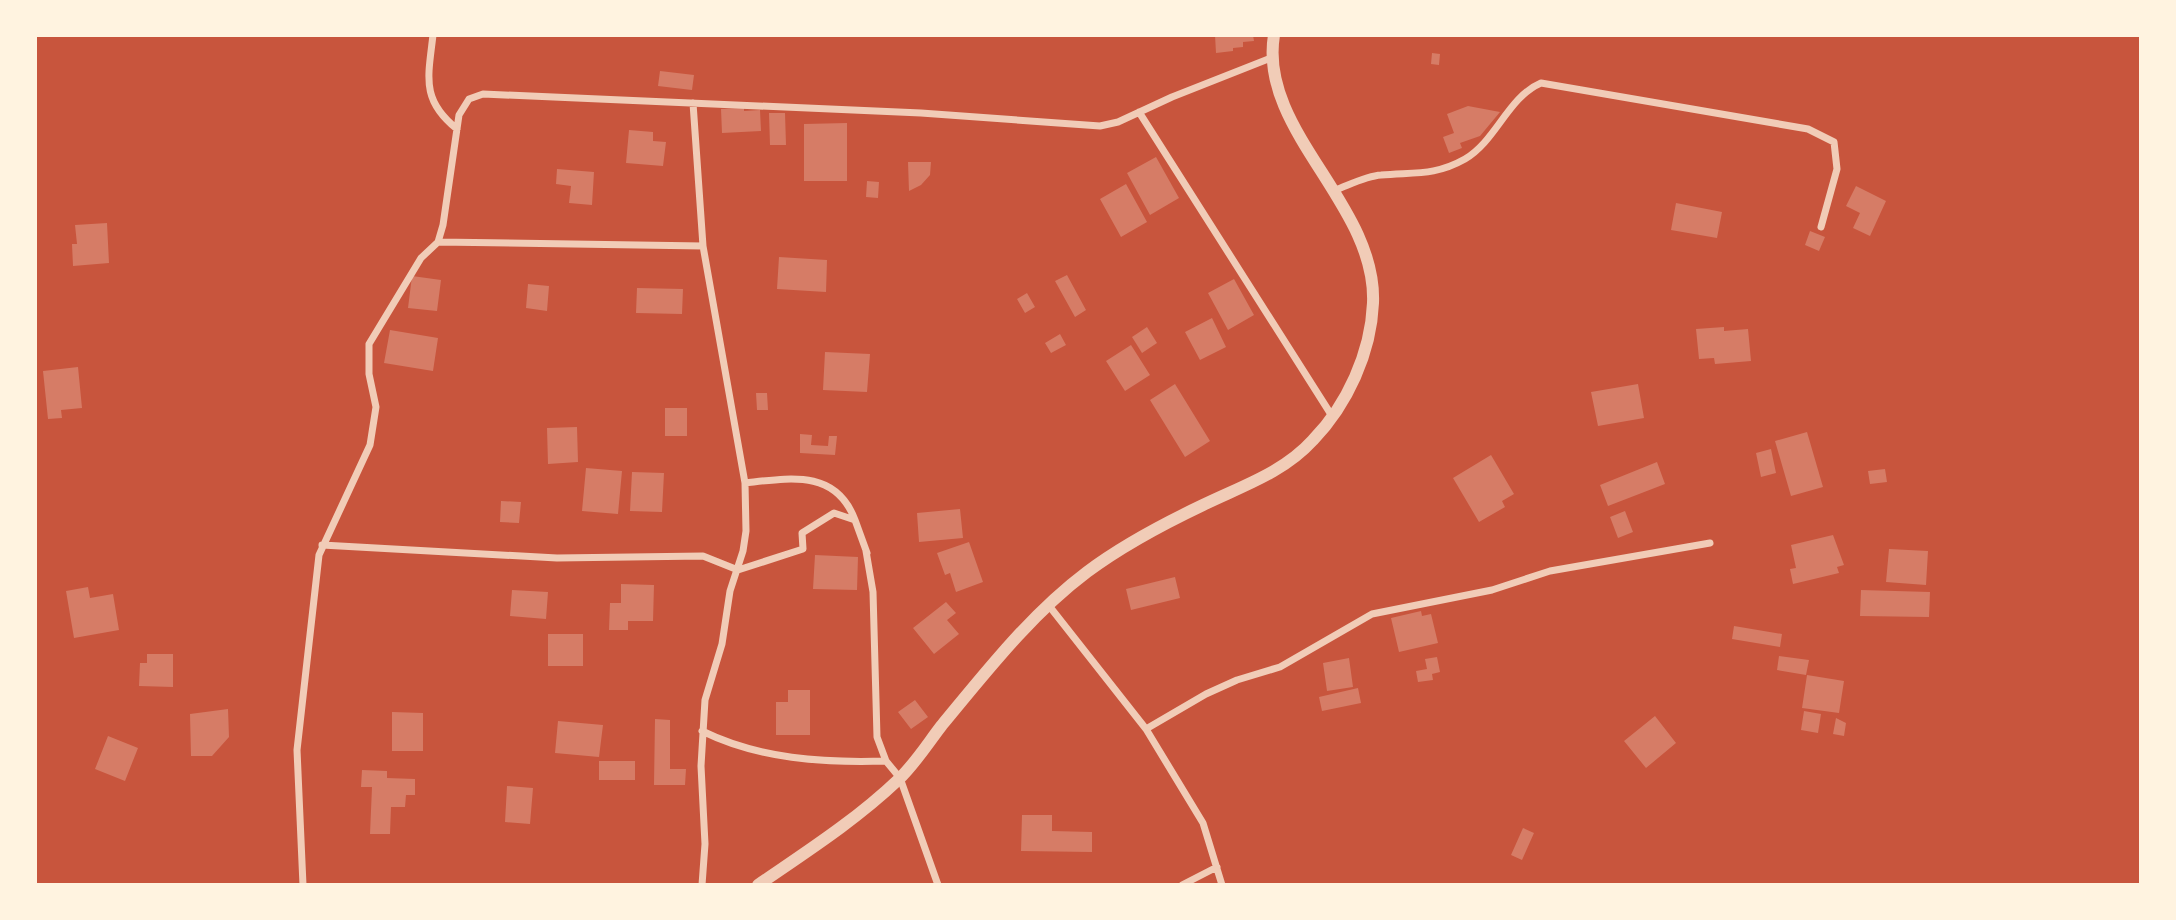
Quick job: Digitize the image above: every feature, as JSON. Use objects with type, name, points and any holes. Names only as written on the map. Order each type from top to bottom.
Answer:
[{"type":"street","points":[[432,35],[430,99],[438,114],[457,129]]},
{"type":"street","points":[[758,885],[842,827],[900,778],[1011,643],[1085,573],[1164,524],[1270,475],[1315,439],[1332,416],[1360,365],[1369,335],[1373,279],[1365,247],[1335,190],[1296,129],[1277,82],[1271,58],[1274,35]]},
{"type":"street","points":[[303,885],[297,750],[322,545],[340,513],[370,445],[376,407],[369,374],[369,344],[421,258],[438,242],[443,225],[459,116],[469,99],[483,94],[693,103],[920,113],[1088,126],[1118,122],[1271,58]]},
{"type":"street","points":[[1335,190],[1378,175],[1431,174],[1466,158],[1487,142],[1530,88],[1541,83],[1808,129],[1834,142],[1837,169],[1821,227]]},
{"type":"street","points":[[693,103],[703,246],[745,484],[746,531],[738,570],[730,591],[722,644],[705,700],[701,766],[705,844],[702,885]]},
{"type":"street","points":[[1139,112],[1332,416]]},
{"type":"street","points":[[438,242],[703,246]]},
{"type":"street","points":[[745,484],[803,480],[824,484],[838,492],[852,511],[867,554],[873,592],[877,737],[886,761],[900,778],[938,885]]},
{"type":"street","points":[[322,545],[544,558],[688,556],[714,559],[738,570],[803,548],[802,533],[834,513],[855,520],[867,554]]},
{"type":"street","points":[[1146,729],[1206,694],[1237,680],[1280,667],[1372,614],[1492,590],[1550,571],[1710,543]]},
{"type":"street","points":[[1049,607],[1146,729],[1203,823],[1222,885]]},
{"type":"street","points":[[702,731],[733,746],[764,754],[855,762],[886,761]]},
{"type":"street","points":[[1182,885],[1217,867]]},
{"type":"building","points":[[1215,35],[1253,35],[1254,41],[1243,42],[1243,47],[1233,48],[1233,51],[1216,53]]},
{"type":"building","points":[[1432,53],[1440,54],[1439,65],[1431,64]]},
{"type":"building","points":[[660,71],[694,75],[692,90],[658,86]]},
{"type":"building","points":[[1468,106],[1500,112],[1480,136],[1460,143],[1462,148],[1449,153],[1443,137],[1454,133],[1447,114]]},
{"type":"building","points":[[744,108],[744,111],[760,110],[761,131],[722,133],[721,109]]},
{"type":"building","points":[[769,113],[785,113],[786,145],[770,145]]},
{"type":"building","points":[[847,123],[847,181],[804,181],[804,124]]},
{"type":"building","points":[[629,130],[653,132],[653,141],[666,142],[663,166],[626,163]]},
{"type":"building","points":[[1156,157],[1179,198],[1150,215],[1127,173]]},
{"type":"building","points":[[908,162],[931,162],[930,175],[921,185],[909,191]]},
{"type":"building","points":[[557,169],[594,172],[592,205],[569,203],[571,186],[556,184]]},
{"type":"building","points":[[867,181],[879,182],[878,198],[866,197]]},
{"type":"building","points":[[1126,184],[1147,222],[1121,237],[1100,199]]},
{"type":"building","points":[[1856,186],[1886,201],[1870,236],[1853,228],[1860,213],[1846,206]]},
{"type":"building","points":[[1676,203],[1722,212],[1717,238],[1671,230]]},
{"type":"building","points":[[107,223],[109,263],[73,266],[72,244],[77,244],[75,225]]},
{"type":"building","points":[[1810,231],[1825,237],[1819,251],[1805,245]]},
{"type":"building","points":[[779,257],[827,260],[826,292],[777,289]]},
{"type":"building","points":[[1067,275],[1086,310],[1075,317],[1055,281]]},
{"type":"building","points":[[412,276],[441,280],[437,311],[408,308]]},
{"type":"building","points":[[1234,279],[1254,315],[1228,330],[1208,293]]},
{"type":"building","points":[[528,284],[549,286],[547,311],[526,308]]},
{"type":"building","points":[[637,288],[683,289],[682,314],[636,313]]},
{"type":"building","points":[[1027,293],[1035,307],[1025,313],[1017,299]]},
{"type":"building","points":[[1212,318],[1226,347],[1200,360],[1185,332]]},
{"type":"building","points":[[1147,327],[1157,343],[1142,353],[1132,337]]},
{"type":"building","points":[[1724,327],[1724,331],[1748,329],[1751,361],[1715,364],[1714,358],[1699,359],[1696,329]]},
{"type":"building","points":[[390,330],[438,338],[433,371],[384,363]]},
{"type":"building","points":[[1060,334],[1066,345],[1051,353],[1045,343]]},
{"type":"building","points":[[1131,345],[1150,375],[1125,391],[1106,361]]},
{"type":"building","points":[[825,352],[870,354],[867,392],[823,390]]},
{"type":"building","points":[[78,367],[82,408],[61,410],[62,418],[48,419],[43,371]]},
{"type":"building","points":[[1175,384],[1210,441],[1185,457],[1150,400]]},
{"type":"building","points":[[1638,384],[1644,418],[1598,426],[1591,392]]},
{"type":"building","points":[[756,393],[767,393],[768,410],[757,410]]},
{"type":"building","points":[[665,408],[687,408],[687,436],[665,436]]},
{"type":"building","points":[[577,427],[578,462],[548,464],[547,428]]},
{"type":"building","points":[[1807,432],[1823,487],[1791,496],[1775,441]]},
{"type":"building","points":[[800,434],[812,435],[811,445],[828,446],[829,436],[837,436],[835,455],[800,453]]},
{"type":"building","points":[[1771,449],[1776,473],[1761,477],[1756,453]]},
{"type":"building","points":[[1491,455],[1514,494],[1502,501],[1505,507],[1479,522],[1453,478]]},
{"type":"building","points":[[1657,462],[1665,484],[1608,506],[1600,485]]},
{"type":"building","points":[[586,468],[622,471],[618,514],[582,511]]},
{"type":"building","points":[[1885,469],[1887,482],[1870,484],[1868,471]]},
{"type":"building","points":[[632,472],[664,473],[662,512],[630,511]]},
{"type":"building","points":[[501,501],[521,502],[519,523],[500,522]]},
{"type":"building","points":[[960,509],[963,538],[919,542],[917,513]]},
{"type":"building","points":[[1625,511],[1633,532],[1618,538],[1610,517]]},
{"type":"building","points":[[1833,535],[1844,565],[1837,567],[1839,573],[1793,584],[1790,569],[1796,568],[1791,545]]},
{"type":"building","points":[[969,542],[983,582],[956,592],[950,573],[945,575],[937,553]]},
{"type":"building","points":[[1889,549],[1928,551],[1926,585],[1886,582]]},
{"type":"building","points":[[815,555],[858,557],[857,590],[813,589]]},
{"type":"building","points":[[1175,577],[1180,598],[1131,610],[1126,589]]},
{"type":"building","points":[[621,584],[654,585],[653,621],[628,621],[628,630],[609,630],[610,603],[621,603]]},
{"type":"building","points":[[88,587],[90,598],[113,594],[119,630],[74,638],[66,591]]},
{"type":"building","points":[[512,590],[548,592],[546,619],[510,616]]},
{"type":"building","points":[[1861,590],[1930,592],[1929,617],[1860,616]]},
{"type":"building","points":[[946,602],[956,613],[947,620],[959,634],[934,654],[913,628]]},
{"type":"building","points":[[1421,611],[1422,616],[1431,614],[1438,643],[1399,652],[1391,618]]},
{"type":"building","points":[[1734,626],[1782,634],[1780,647],[1732,639]]},
{"type":"building","points":[[548,634],[583,634],[583,666],[548,666]]},
{"type":"building","points":[[147,654],[173,654],[173,687],[139,686],[140,663],[147,663]]},
{"type":"building","points":[[1779,656],[1809,660],[1806,675],[1777,670]]},
{"type":"building","points":[[1437,657],[1440,672],[1432,674],[1433,680],[1418,682],[1416,671],[1427,669],[1425,659]]},
{"type":"building","points":[[1349,658],[1353,687],[1327,691],[1323,663]]},
{"type":"building","points":[[1807,675],[1844,681],[1839,713],[1802,708]]},
{"type":"building","points":[[1358,688],[1361,703],[1322,711],[1319,697]]},
{"type":"building","points":[[788,690],[810,690],[810,735],[776,735],[776,702],[788,702]]},
{"type":"building","points":[[915,700],[928,717],[911,729],[898,712]]},
{"type":"building","points":[[228,709],[229,737],[212,756],[191,756],[190,714]]},
{"type":"building","points":[[1804,711],[1821,714],[1818,733],[1801,730]]},
{"type":"building","points":[[392,712],[423,713],[423,751],[392,751]]},
{"type":"building","points":[[1655,716],[1676,743],[1646,768],[1624,741]]},
{"type":"building","points":[[1836,718],[1846,723],[1844,736],[1833,734]]},
{"type":"building","points":[[655,719],[670,720],[670,769],[686,769],[685,785],[654,785]]},
{"type":"building","points":[[558,721],[603,725],[599,757],[555,753]]},
{"type":"building","points":[[108,736],[138,748],[125,781],[95,769]]},
{"type":"building","points":[[599,761],[635,761],[635,780],[599,780]]},
{"type":"building","points":[[362,770],[387,771],[387,778],[415,779],[415,795],[406,795],[405,807],[391,807],[390,834],[370,834],[372,787],[361,787]]},
{"type":"building","points":[[507,786],[533,788],[530,824],[505,822]]},
{"type":"building","points":[[1022,815],[1052,815],[1052,831],[1092,832],[1092,852],[1021,851]]},
{"type":"building","points":[[1523,828],[1534,833],[1522,860],[1511,855]]}]
